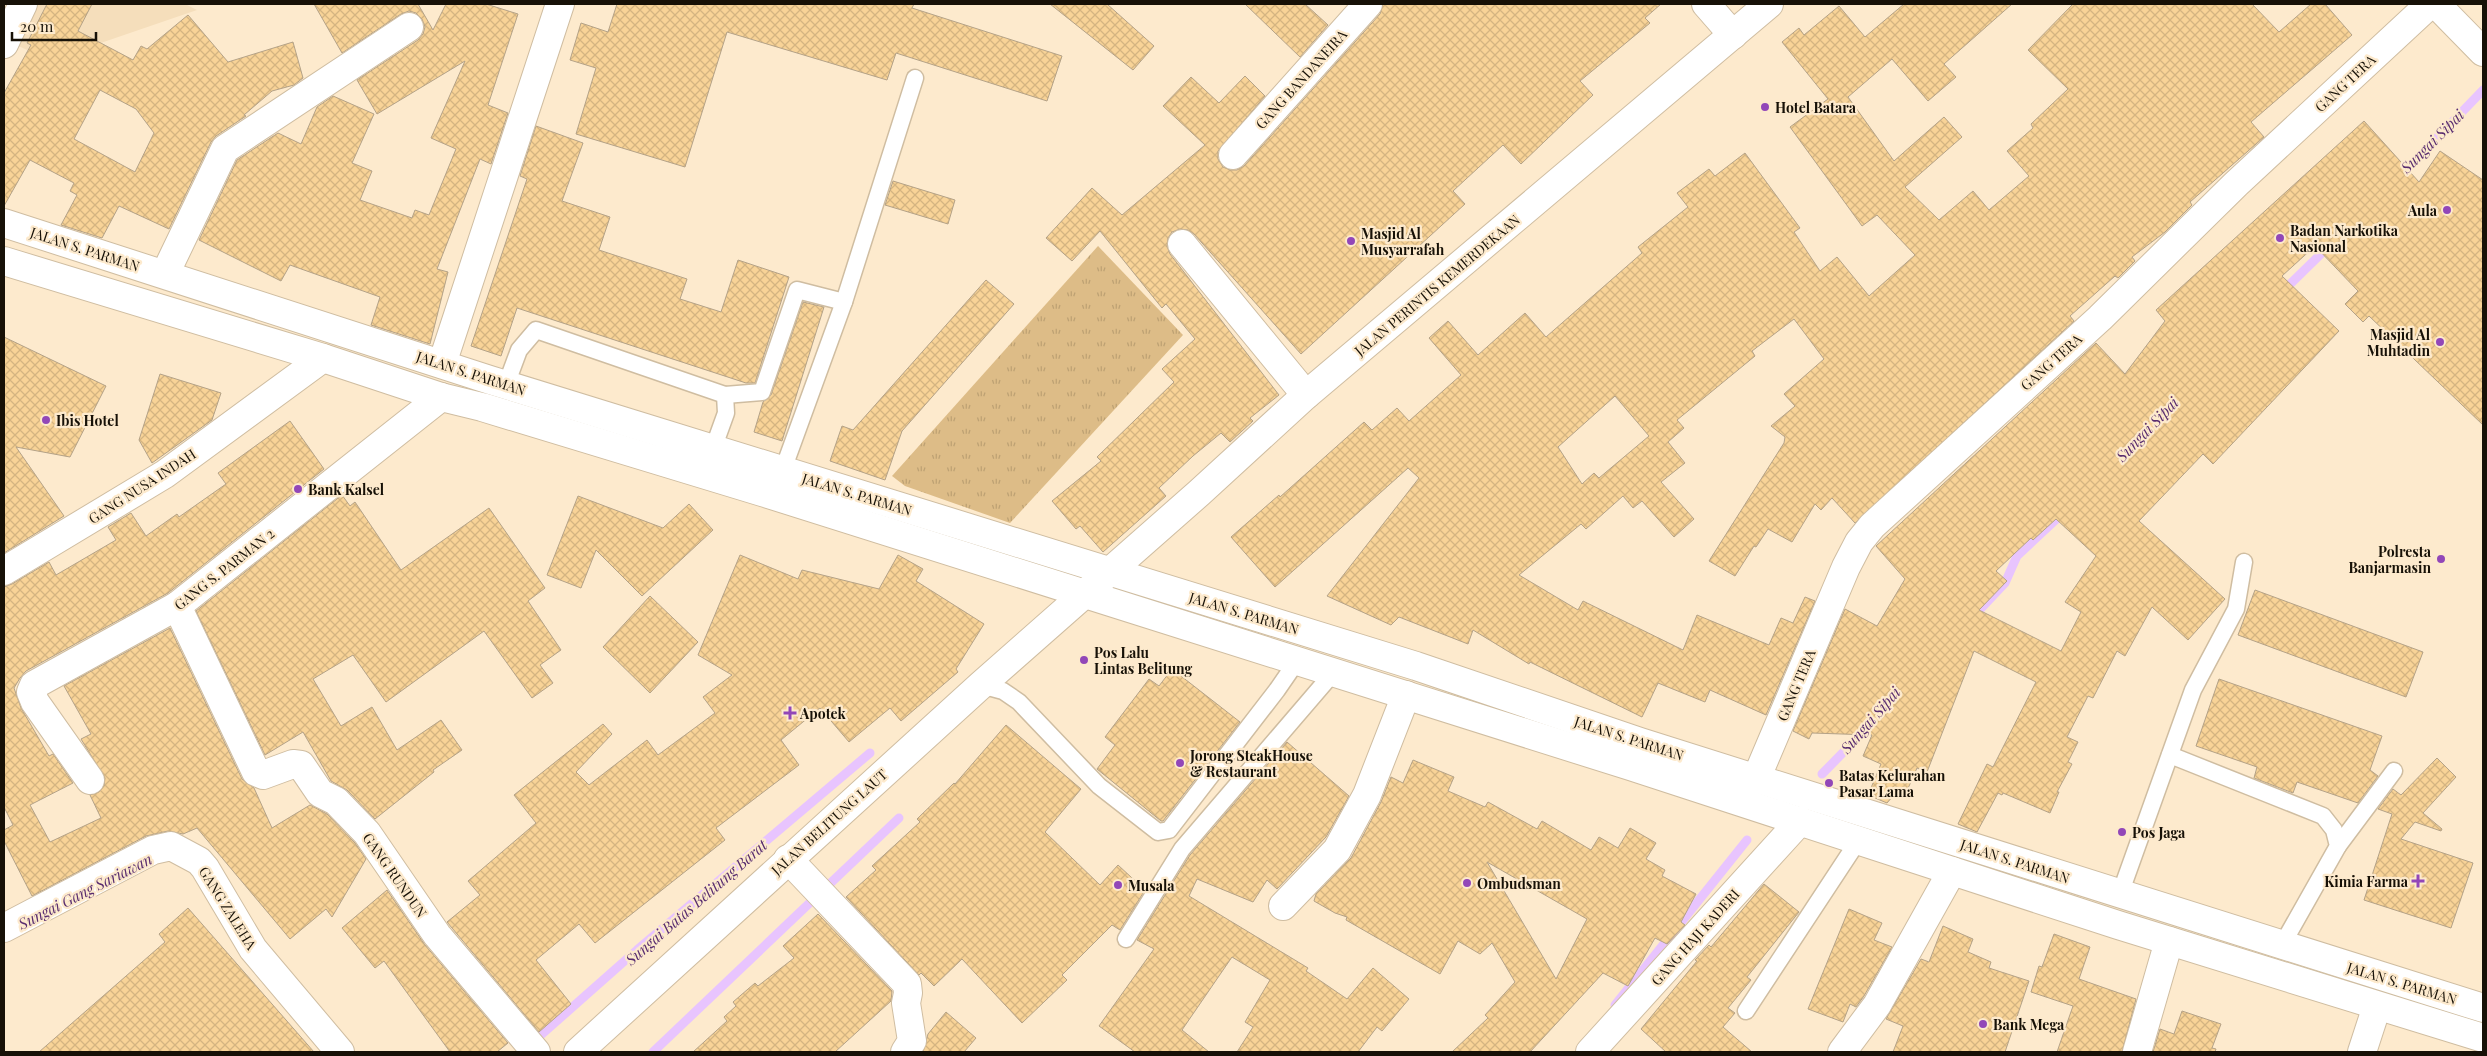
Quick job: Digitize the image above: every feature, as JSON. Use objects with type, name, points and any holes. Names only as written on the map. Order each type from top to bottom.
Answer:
[{"type":"main road","points":[[4,44],[23,4]]},
{"type":"main road","points":[[442,364],[560,4]]},
{"type":"main road","name":"GANG BANDANEIRA","points":[[1233,155],[1368,4]]},
{"type":"main road","points":[[1706,4],[1733,35]]},
{"type":"main road","name":"JALAN PERINTIS KEMERDEKAAN","points":[[1082,594],[1110,572],[1306,395],[1769,4]]},
{"type":"main road","name":"GANG TERA","points":[[1756,779],[1846,567],[1860,542],[1872,526],[2100,318],[2236,184],[2430,4]]},
{"type":"main road","points":[[2436,4],[2483,52]]},
{"type":"main road","points":[[165,274],[225,149],[409,27]]},
{"type":"main road","name":"JALAN S. PARMAN","points":[[4,223],[498,383],[1416,666],[1723,782],[1800,821],[2118,925],[2483,1038]]},
{"type":"main road","points":[[1182,244],[1306,395]]},
{"type":"main road","name":"JALAN S. PARMAN","points":[[4,262],[323,358],[441,397],[482,407],[774,496],[1406,696],[1723,782],[1756,779],[2483,1008]]},
{"type":"main road","name":"GANG NUSA INDAH","points":[[4,571],[165,474],[323,358]]},
{"type":"main road","points":[[482,407],[498,383]]},
{"type":"main road","name":"GANG S. PARMAN 2","points":[[90,780],[35,702],[32,688],[36,684],[177,606],[441,397]]},
{"type":"main road","name":"JALAN BELITUNG LAUT","points":[[586,1050],[788,859],[1082,594]]},
{"type":"main road","name":"GANG RUNDUN","points":[[177,606],[256,772],[263,775],[293,764],[301,765],[320,793],[336,801],[374,842],[437,935],[532,1047]]},
{"type":"main road","points":[[1283,906],[1337,850],[1367,795],[1406,696]]},
{"type":"main road","name":"GANG HAJI KADERI","points":[[1590,1052],[1800,821]]},
{"type":"main road","name":"GANG ZALEHA","points":[[4,928],[153,850],[171,846],[199,862],[205,868],[253,949],[340,1052]]},
{"type":"main road","points":[[788,859],[907,984],[906,1003],[912,1041],[906,1052]]},
{"type":"main road","points":[[1843,1052],[1877,1005],[1952,871]]},
{"type":"main road","points":[[2118,925],[2124,896]]},
{"type":"main road","points":[[2137,1052],[2169,941]]},
{"type":"main road","points":[[2362,1052],[2377,1006]]},
{"type":"lane","points":[[774,496],[844,302],[915,78]]},
{"type":"lane","points":[[498,383],[519,350],[536,330],[726,395],[762,392],[797,290],[844,302]]},
{"type":"lane","points":[[713,449],[726,413],[726,395]]},
{"type":"lane","points":[[2124,896],[2192,690],[2236,609],[2244,562]]},
{"type":"lane","points":[[981,685],[1003,691],[1019,702],[1099,786],[1158,832],[1169,830],[1249,728],[1297,661]]},
{"type":"lane","points":[[1126,940],[1182,849],[1333,672]]},
{"type":"lane","points":[[2170,755],[2323,816],[2334,830],[2338,846]]},
{"type":"lane","points":[[2282,945],[2338,846],[2394,771]]},
{"type":"lane","points":[[1746,1011],[1858,841]]},
{"type":"shaded area","points":[[4,4],[185,4],[197,10],[92,46],[76,72],[14,44],[4,47]]},
{"type":"green space","points":[[1098,246],[1183,335],[1010,523],[905,486],[892,476]]},
{"type":"building","points":[[47,4],[92,4],[78,31],[133,60],[141,46],[147,49],[188,15],[228,62],[293,42],[303,78],[294,85],[272,91],[244,115],[246,116],[216,136],[211,142],[169,229],[119,206],[102,238],[61,225],[77,195],[70,191],[74,183],[30,160],[4,206],[4,93],[31,45],[27,43]],"holes":[[[100,90],[136,109],[154,133],[135,172],[74,139]]]},
{"type":"building","points":[[314,4],[418,4],[433,30],[446,4],[486,4],[518,14],[488,105],[508,113],[491,164],[480,159],[437,269],[448,272],[430,344],[371,325],[380,297],[290,265],[281,281],[199,240],[237,160],[278,133],[301,144],[317,107],[333,96],[374,114],[352,163],[372,171],[360,200],[412,218],[415,210],[429,215],[456,149],[431,138],[465,61],[377,114],[357,80],[418,40],[423,34],[425,27],[422,19],[416,13],[409,11],[401,14],[342,53]]},
{"type":"building","points":[[617,4],[914,4],[912,8],[1062,56],[1047,101],[896,53],[887,80],[727,32],[685,167],[576,134],[596,68],[570,60],[581,23],[608,32]]},
{"type":"building","points":[[1050,4],[1107,4],[1154,46],[1133,70]]},
{"type":"building","points":[[1245,4],[1305,4],[1328,25],[1300,57]]},
{"type":"building","points":[[1383,4],[1661,4],[1645,18],[1650,23],[1580,81],[1593,95],[1521,164],[1503,145],[1453,191],[1465,204],[1301,354],[1194,234],[1188,230],[1180,229],[1172,232],[1168,238],[1167,246],[1170,254],[1279,395],[1250,418],[1253,421],[1230,442],[1221,433],[1193,456],[1159,488],[1166,496],[1103,552],[1080,526],[1076,529],[1052,501],[1101,461],[1097,457],[1174,382],[1162,369],[1195,339],[1166,304],[1162,308],[1100,231],[1072,261],[1046,238],[1092,188],[1122,215],[1205,145],[1163,106],[1191,77],[1219,103],[1245,76],[1265,96],[1218,151],[1218,159],[1223,167],[1237,170],[1244,166],[1380,14]]},
{"type":"building","points":[[1904,4],[2012,4],[1944,64],[1956,77],[1928,101],[1892,59],[1848,97],[1894,161],[1944,117],[1962,137],[1905,187],[1939,220],[1973,191],[1989,210],[2029,176],[2007,151],[2033,128],[2031,124],[2068,89],[2028,50],[2073,4],[2252,4],[2279,32],[2311,4],[2325,4],[2352,35],[2251,122],[2264,137],[2190,202],[2192,205],[2165,232],[2132,257],[2135,261],[2118,278],[2115,276],[2070,316],[2074,321],[1855,523],[1832,498],[1821,510],[1815,504],[1792,542],[1768,529],[1756,547],[1754,546],[1735,576],[1709,561],[1784,443],[1785,437],[1771,426],[1795,406],[1784,394],[1824,359],[1794,319],[1752,351],[1755,356],[1677,420],[1684,428],[1668,442],[1685,463],[1661,482],[1694,519],[1674,537],[1642,501],[1633,508],[1623,496],[1586,529],[1581,524],[1519,575],[1578,610],[1583,601],[1683,650],[1697,615],[1769,645],[1781,618],[1793,623],[1805,597],[1815,601],[1766,715],[1710,690],[1705,702],[1658,683],[1642,717],[1530,662],[1529,664],[1473,630],[1468,644],[1399,617],[1391,625],[1327,596],[1419,478],[1408,468],[1275,587],[1231,537],[1279,495],[1280,497],[1364,422],[1372,430],[1397,408],[1409,421],[1461,375],[1429,338],[1448,321],[1478,355],[1525,313],[1546,337],[1642,253],[1638,247],[1688,207],[1677,193],[1709,169],[1715,176],[1745,153],[1800,228],[1794,232],[1820,271],[1837,257],[1869,296],[1915,255],[1877,215],[1862,226],[1790,127],[1828,99],[1782,42],[1799,28],[1804,35],[1839,6],[1865,37]],"holes":[[[1615,396],[1649,436],[1599,478],[1594,473],[1582,484],[1558,447]]]},
{"type":"building","points":[[2364,121],[2419,182],[2440,151],[2483,180],[2483,425],[2369,316],[2363,322],[2345,304],[2358,291],[2315,246],[2282,276],[2339,331],[2213,464],[2203,454],[2139,521],[2225,599],[2188,640],[2152,607],[2125,656],[2117,651],[2093,698],[2088,696],[2067,737],[2078,742],[2068,762],[2072,764],[2057,792],[2059,792],[2050,813],[2003,793],[2002,795],[1998,793],[1977,832],[1958,824],[1987,764],[1993,767],[2036,682],[1974,651],[1927,772],[1917,768],[1906,793],[1899,789],[1887,803],[1868,795],[1881,764],[1863,756],[1872,735],[1812,733],[1809,739],[1793,731],[1845,609],[1877,626],[1905,579],[1876,546],[2096,343],[2125,374],[2165,321],[2156,310]],"holes":[[[2056,519],[2096,556],[2065,602],[2081,612],[2061,651],[1979,610],[2007,581],[1996,571],[2031,538],[2033,540]]]},
{"type":"building","points":[[536,126],[583,143],[562,201],[610,217],[599,250],[687,279],[680,299],[721,312],[738,260],[789,277],[755,383],[746,383],[517,308],[501,356],[471,346],[527,179],[520,176]]},
{"type":"building","points":[[893,181],[955,200],[948,224],[885,205]]},
{"type":"building","points":[[986,280],[1014,304],[902,431],[885,480],[830,461],[842,426],[853,430]]},
{"type":"building","points":[[803,302],[824,307],[782,441],[754,432],[763,402],[771,395]]},
{"type":"building","name":"Ibis Hotel","points":[[4,337],[106,386],[70,457],[16,447],[64,516],[4,553]]},
{"type":"building","points":[[160,374],[221,393],[212,420],[152,463],[139,440]]},
{"type":"building","points":[[290,421],[324,469],[168,593],[26,671],[20,678],[14,688],[21,708],[49,756],[53,754],[73,783],[30,805],[50,842],[101,818],[90,795],[99,792],[104,786],[105,778],[81,739],[91,734],[64,686],[170,628],[242,779],[254,788],[272,828],[310,805],[327,814],[355,843],[366,859],[332,917],[326,909],[290,939],[197,828],[183,834],[168,831],[146,836],[32,896],[4,841],[4,830],[13,825],[4,807],[4,587],[49,562],[56,575],[116,540],[108,527],[131,513],[146,536],[177,514],[179,517],[226,484],[218,473]]},
{"type":"building","points":[[342,495],[350,506],[355,502],[401,570],[489,508],[545,588],[528,601],[561,650],[540,665],[553,683],[532,698],[484,631],[386,702],[353,655],[313,679],[341,726],[372,707],[397,750],[441,720],[462,750],[433,770],[434,772],[375,819],[347,790],[331,781],[303,732],[265,755],[196,611]]},
{"type":"building","points":[[578,496],[663,528],[689,504],[713,530],[642,596],[596,550],[581,588],[547,575]]},
{"type":"building","points":[[740,555],[798,579],[802,570],[879,589],[898,555],[923,569],[916,581],[984,624],[956,669],[958,672],[901,721],[890,708],[849,742],[820,708],[781,740],[799,765],[716,828],[725,840],[595,943],[579,924],[536,960],[571,1004],[539,1032],[447,922],[480,895],[468,881],[536,823],[514,795],[603,724],[612,734],[576,772],[589,785],[647,740],[658,755],[715,713],[703,697],[732,675],[698,655]]},
{"type":"building","points":[[2255,590],[2423,652],[2406,697],[2238,635]]},
{"type":"building","points":[[650,596],[698,642],[650,693],[603,647]]},
{"type":"building","points":[[1172,669],[1240,722],[1163,821],[1161,821],[1097,769],[1115,745],[1105,737],[1149,679],[1159,686]]},
{"type":"building","points":[[2219,679],[2382,736],[2370,770],[2378,776],[2358,803],[2297,782],[2293,793],[2254,778],[2257,767],[2196,746]]},
{"type":"building","points":[[1006,725],[1081,789],[1045,832],[1100,885],[1118,865],[1145,890],[1120,930],[1112,925],[1062,975],[1067,980],[1022,1023],[962,959],[934,986],[921,973],[919,975],[846,897],[876,870],[872,866],[920,822],[917,819],[955,784]]},
{"type":"building","points":[[1287,742],[1349,796],[1326,837],[1277,889],[1267,880],[1253,902],[1197,879],[1189,896],[1308,968],[1306,971],[1347,999],[1373,968],[1409,999],[1382,1031],[1377,1027],[1358,1052],[1237,1052],[1253,1027],[1245,1022],[1270,980],[1232,957],[1182,1030],[1209,1052],[1135,1052],[1099,1026],[1154,949],[1137,940],[1190,855]]},
{"type":"building","name":"Kimia Farma","points":[[2437,758],[2456,777],[2423,813],[2442,829],[2441,831],[2415,822],[2401,839],[2473,863],[2451,928],[2364,900],[2392,814],[2378,809],[2393,789],[2401,795]]},
{"type":"building","points":[[1413,760],[1454,777],[1448,791],[1485,807],[1488,802],[1537,829],[1542,821],[1591,850],[1599,837],[1618,848],[1630,828],[1656,843],[1646,859],[1665,870],[1662,876],[1696,894],[1681,922],[1685,925],[1667,944],[1655,938],[1628,986],[1603,973],[1530,1052],[1452,1052],[1488,1018],[1485,1015],[1515,982],[1492,943],[1480,954],[1458,941],[1440,974],[1346,920],[1347,917],[1335,913],[1314,901],[1316,894],[1351,858],[1381,802],[1391,777],[1403,783]],"holes":[[[1487,862],[1587,919],[1556,979]]]},
{"type":"building","points":[[1764,884],[1799,912],[1747,977],[1751,980],[1728,1008],[1735,1013],[1723,1027],[1752,1052],[1666,1052],[1641,1029],[1697,961],[1695,960],[1709,945],[1711,947]]},
{"type":"building","points":[[387,890],[425,945],[508,1043],[497,1052],[450,1052],[384,961],[375,968],[342,928]]},
{"type":"building","points":[[188,908],[314,1052],[39,1052],[165,942],[159,934]]},
{"type":"building","points":[[1849,909],[1882,923],[1874,940],[1892,947],[1856,1007],[1850,1004],[1843,1022],[1808,1009]]},
{"type":"building","points":[[818,914],[892,991],[891,1001],[835,1052],[693,1052],[727,1021],[724,1017],[736,1006],[733,1002],[755,983],[758,986],[794,958],[783,946]]},
{"type":"building","points":[[1943,926],[1973,939],[1968,952],[1991,962],[1989,968],[2029,981],[2005,1052],[1893,1052],[1903,1026],[1886,1019],[1921,959],[1929,962]]},
{"type":"building","points":[[2054,934],[2090,947],[2079,979],[2136,999],[2122,1052],[2057,1052],[2073,1006],[2031,992],[2039,966],[2042,967]]},
{"type":"building","points":[[2182,1011],[2221,1024],[2212,1048],[2216,1049],[2215,1052],[2153,1052],[2160,1029],[2174,1034]]},
{"type":"building","points":[[946,1012],[976,1038],[964,1052],[923,1052],[928,1034]]},
{"type":"waterway","name":"Sungai Sipai","points":[[2400,176],[2483,90]]},
{"type":"waterway","name":"Sungai Sipai","points":[[2282,292],[2330,245]]},
{"type":"waterway","name":"Sungai Sipai","points":[[1972,618],[2005,583],[2017,556],[2064,512]]},
{"type":"waterway","name":"Sungai Sipai","points":[[1822,774],[1869,726]]},
{"type":"waterway","name":"Sungai Batas Belitung Barat","points":[[533,1042],[637,950],[870,753]]},
{"type":"waterway","points":[[653,1052],[899,818]]},
{"type":"waterway","name":"Sungai Sipai","points":[[1615,1005],[1747,840]]},
{"type":"place","name":"Hotel Batara","points":[[1765,107]]},
{"type":"place","name":"Aula","points":[[2447,210]]},
{"type":"place","name":"Badan Narkotika Nasional","points":[[2280,238]]},
{"type":"place","name":"Masjid Al Musyarrafah","points":[[1351,241]]},
{"type":"place","name":"Masjid Al Muhtadin","points":[[2440,342]]},
{"type":"place","name":"Ibis Hotel","points":[[46,420]]},
{"type":"place","name":"Bank Kalsel","points":[[298,489]]},
{"type":"place","name":"Polresta Banjarmasin","points":[[2441,559]]},
{"type":"place","name":"Pos Lalu Lintas Belitung","points":[[1084,660]]},
{"type":"place","name":"Apotek","points":[[790,713]]},
{"type":"place","name":"Jorong SteakHouse & Restaurant","points":[[1180,763]]},
{"type":"place","name":"Batas Kelurahan Pasar Lama","points":[[1829,783]]},
{"type":"place","name":"Pos Jaga","points":[[2122,832]]},
{"type":"place","name":"Kimia Farma","points":[[2418,881]]},
{"type":"place","name":"Ombudsman","points":[[1467,883]]},
{"type":"place","name":"Musala","points":[[1118,885]]},
{"type":"place","name":"Bank Mega","points":[[1983,1024]]},
{"type":"water label","name":"Sungai Gang Sariawan","points":[[85,891]]}]
